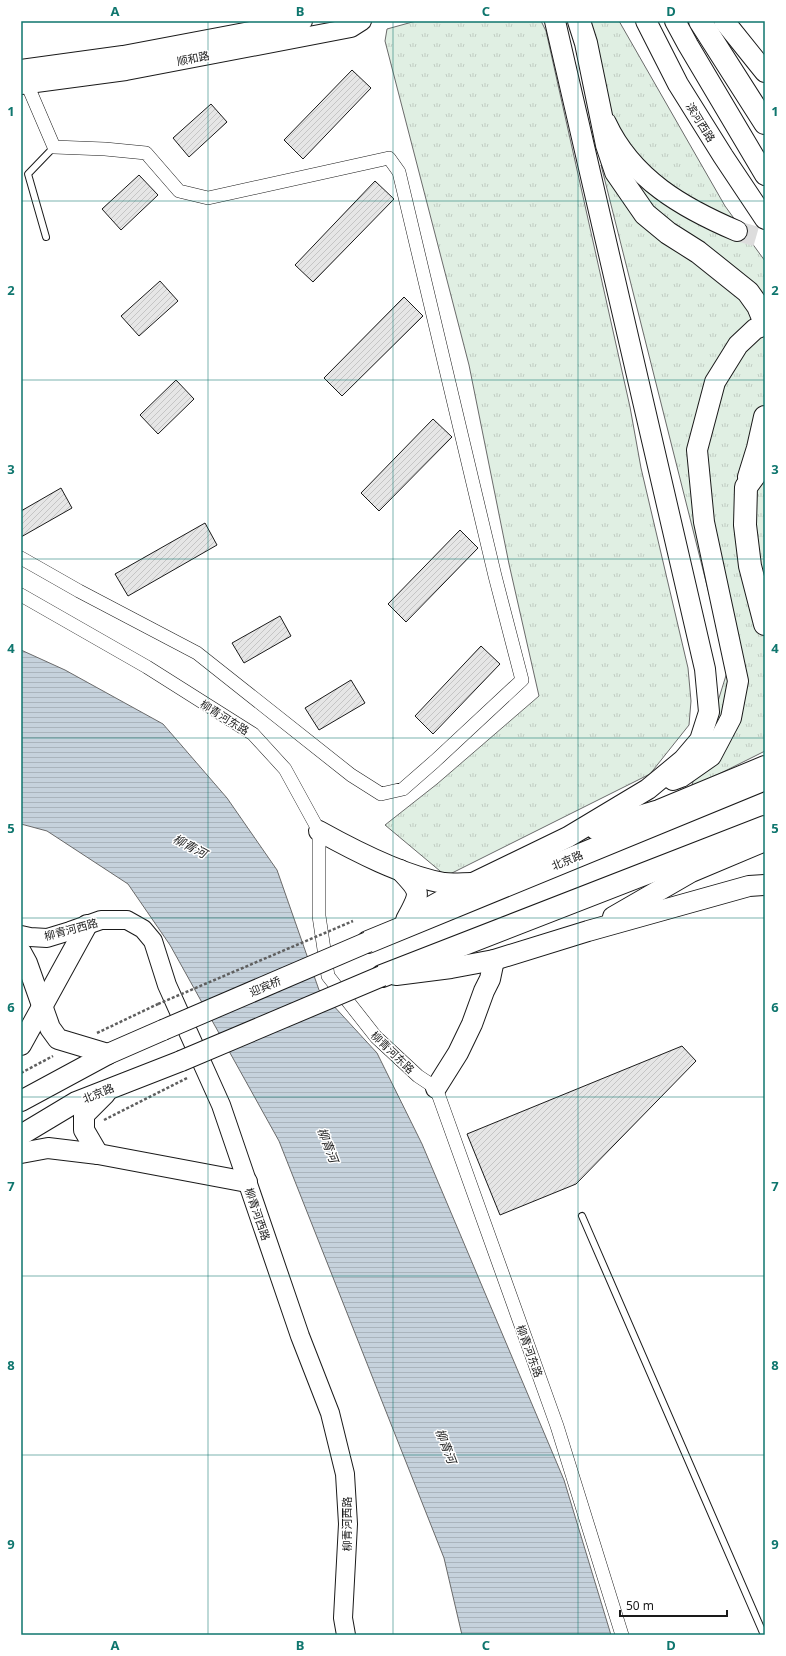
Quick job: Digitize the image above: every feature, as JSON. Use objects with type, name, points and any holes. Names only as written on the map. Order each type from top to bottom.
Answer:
[{"type":"highway","points":[[579,21],[586,43],[607,145],[616,172],[645,214],[668,233],[698,252],[748,292],[763,318]]},
{"type":"highway","points":[[700,21],[765,123]]},
{"type":"highway","points":[[765,417],[758,448],[746,488],[745,525],[750,566],[765,624]]},
{"type":"highway","points":[[746,488],[765,461]]},
{"type":"highway","name":"北京路","points":[[368,942],[765,779]]},
{"type":"highway","points":[[382,976],[765,827]]},
{"type":"main road","name":"顺和路","points":[[23,79],[123,55],[303,21]]},
{"type":"main road","name":"顺和路","points":[[23,79],[133,69],[351,28],[362,21]]},
{"type":"main road","points":[[555,21],[705,669],[709,712],[700,740],[683,760],[648,789],[568,837]]},
{"type":"main road","points":[[633,21],[678,84]]},
{"type":"main road","name":"滨河西路","points":[[646,21],[678,84],[765,219]]},
{"type":"main road","points":[[675,21],[765,175]]},
{"type":"main road","points":[[724,21],[765,72]]},
{"type":"main road","points":[[598,106],[614,141],[630,161],[658,188],[687,207],[737,231]]},
{"type":"main road","points":[[648,789],[681,777],[711,756],[731,718],[738,681],[728,628],[704,522],[697,450],[715,382],[738,346],[755,329],[763,318]]},
{"type":"main road","points":[[568,837],[659,810],[765,766]]},
{"type":"main road","points":[[319,831],[350,848],[400,870],[425,879],[446,883],[473,883]]},
{"type":"main road","name":"迎宾桥","points":[[108,1054],[368,942],[473,883],[568,837]]},
{"type":"main road","points":[[588,931],[691,872],[765,841]]},
{"type":"main road","points":[[400,870],[416,886],[417,899],[406,920]]},
{"type":"main road","points":[[668,909],[765,871]]},
{"type":"main road","points":[[184,1070],[382,976],[451,968],[494,960],[588,931],[749,886],[765,885]]},
{"type":"main road","name":"柳青河西路","points":[[21,935],[47,938],[101,920],[127,920],[143,929],[153,941],[167,985],[221,1106],[298,1328],[330,1412],[345,1474],[348,1524],[343,1618],[346,1635]]},
{"type":"main road","points":[[21,1045],[43,1008],[87,925]]},
{"type":"main road","points":[[21,952],[27,963],[50,1028],[58,1039],[108,1054]]},
{"type":"main road","points":[[436,1088],[458,1053],[472,1024],[490,978],[494,960]]},
{"type":"main road","points":[[451,968],[473,971],[479,979],[484,991]]},
{"type":"main road","points":[[21,1101],[108,1054]]},
{"type":"main road","name":"北京路","points":[[21,1135],[76,1102],[111,1088],[184,1070]]},
{"type":"main road","points":[[98,1154],[84,1130],[84,1115],[111,1088]]},
{"type":"main road","points":[[21,1153],[48,1148],[98,1154],[247,1182]]},
{"type":"street","points":[[21,558],[79,591],[197,653],[351,776],[381,794],[403,789],[522,680],[495,576],[399,172],[389,158],[208,198],[179,191],[146,153],[105,149],[54,147],[23,79]]},
{"type":"street","name":"柳青河东路","points":[[21,595],[148,667],[253,734],[285,769],[319,831],[319,916],[328,976],[376,1037],[418,1076],[436,1088],[558,1426],[622,1635]]},
{"type":"lane","points":[[46,237],[28,174],[54,147]]},
{"type":"lane","points":[[582,1216],[764,1635]]},
{"type":"path","points":[[158,1004],[353,921]]},
{"type":"path","points":[[84,1130],[184,1070]]},
{"type":"green space","points":[[416,21],[541,21],[546,31],[630,407],[641,468],[688,668],[691,701],[689,725],[650,774],[446,876],[385,825],[437,784],[539,696],[509,564],[469,365],[385,41],[387,29]]},
{"type":"green space","points":[[587,21],[619,21],[725,206],[765,261],[765,751],[691,788],[728,669],[601,165],[620,196],[629,176],[632,151],[614,126]]},
{"type":"water","name":"柳青河","points":[[21,650],[65,670],[163,724],[227,798],[277,870],[319,990],[377,1053],[422,1144],[564,1480],[611,1635],[462,1635],[444,1558],[279,1141],[170,945],[128,884],[47,831],[21,824]]},
{"type":"building","points":[[352,70],[371,88],[303,159],[284,140]]},
{"type":"building","points":[[211,104],[227,122],[189,157],[173,138]]},
{"type":"building","points":[[139,175],[158,195],[121,230],[102,209]]},
{"type":"building","points":[[375,181],[394,199],[313,282],[295,265]]},
{"type":"building","points":[[160,281],[178,301],[139,336],[121,316]]},
{"type":"building","points":[[404,297],[423,316],[342,396],[324,378]]},
{"type":"building","points":[[176,380],[194,399],[158,434],[140,415]]},
{"type":"building","points":[[433,419],[452,437],[379,511],[361,493]]},
{"type":"building","points":[[61,488],[72,508],[21,537],[21,511]]},
{"type":"building","points":[[205,523],[217,545],[128,596],[115,574]]},
{"type":"building","points":[[460,530],[478,548],[406,622],[388,604]]},
{"type":"building","points":[[280,616],[291,636],[244,663],[232,643]]},
{"type":"building","points":[[481,646],[500,664],[433,734],[415,716]]},
{"type":"building","points":[[351,680],[365,703],[319,730],[305,708]]},
{"type":"building","points":[[682,1046],[696,1061],[576,1184],[500,1215],[467,1134]]},
{"type":"tunnel","points":[[737,231],[765,239]]}]
